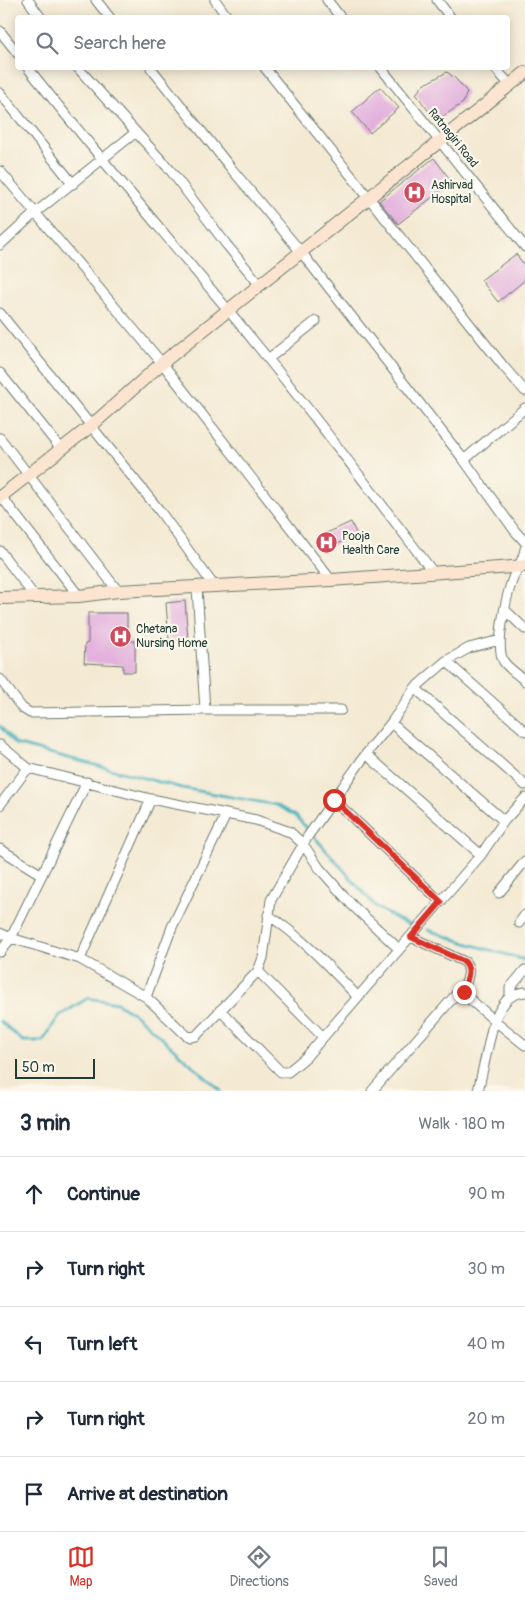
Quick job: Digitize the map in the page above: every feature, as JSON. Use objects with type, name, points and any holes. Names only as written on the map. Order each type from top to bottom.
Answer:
[{"type":"street","points":[[28,0],[39,15]]},
{"type":"street","points":[[96,0],[108,15]]},
{"type":"street","points":[[215,0],[226,15]]},
{"type":"street","points":[[327,0],[339,15]]},
{"type":"street","points":[[437,0],[449,15]]},
{"type":"street","points":[[0,31],[15,50]]},
{"type":"street","points":[[30,70],[268,359],[433,572]]},
{"type":"street","points":[[80,70],[171,171],[226,244],[260,285]]},
{"type":"street","points":[[153,70],[301,252],[464,460],[525,542]]},
{"type":"street","points":[[267,70],[525,391]]},
{"type":"street","name":"Ratnagiri Road","points":[[382,70],[525,247]]},
{"type":"street","points":[[497,70],[510,85]]},
{"type":"street","points":[[79,596],[0,496],[91,426],[162,363],[525,73]]},
{"type":"street","points":[[0,94],[73,184]]},
{"type":"street","points":[[0,246],[36,213],[136,132]]},
{"type":"street","points":[[0,171],[162,363],[331,580]]},
{"type":"street","points":[[0,313],[159,510],[214,586]]},
{"type":"street","points":[[268,359],[316,321]]},
{"type":"street","points":[[0,372],[61,449]]},
{"type":"street","points":[[464,460],[525,408]]},
{"type":"street","points":[[0,438],[118,591]]},
{"type":"street","points":[[525,549],[522,566],[507,595],[500,640],[504,662],[525,680]]},
{"type":"street","points":[[0,551],[35,597]]},
{"type":"street","points":[[0,598],[79,596],[118,591],[331,580],[522,566]]},
{"type":"street","points":[[197,588],[205,710]]},
{"type":"street","points":[[505,610],[525,629]]},
{"type":"street","points":[[0,933],[80,959],[146,997],[186,1035],[190,1037],[196,1036],[258,971],[263,958],[271,900],[305,840],[416,688],[446,661],[469,648],[500,640]]},
{"type":"street","points":[[446,661],[525,730]]},
{"type":"street","points":[[0,679],[22,708],[30,712],[341,710]]},
{"type":"street","points":[[416,688],[525,785]]},
{"type":"street","points":[[391,723],[504,821]]},
{"type":"street","points":[[0,745],[28,768],[151,800],[256,820],[290,832],[305,840],[320,869],[352,905],[399,949]]},
{"type":"street","points":[[366,754],[481,855]]},
{"type":"street","points":[[0,805],[28,768]]},
{"type":"street","points":[[0,952],[11,938],[87,782]]},
{"type":"street","points":[[220,1010],[281,1072],[288,1072],[306,1057],[411,937],[481,855],[504,821],[525,798]]},
{"type":"street","points":[[80,959],[151,800]]},
{"type":"street","points":[[334,800],[441,902]]},
{"type":"street","points":[[146,997],[172,927],[226,815]]},
{"type":"street","points":[[0,849],[42,875]]},
{"type":"street","points":[[499,893],[525,862]]},
{"type":"street","points":[[268,915],[299,938],[358,996]]},
{"type":"street","points":[[519,923],[525,915]]},
{"type":"street","points":[[411,937],[465,962],[469,969],[464,992],[466,996],[525,1045]]},
{"type":"street","points":[[510,996],[510,988],[525,970]]},
{"type":"street","points":[[258,971],[323,1037]]},
{"type":"street","points":[[372,1091],[466,982]]},
{"type":"street","points":[[478,1091],[494,1020],[510,996],[525,992]]},
{"type":"building","points":[[447,72],[467,92],[463,103],[436,121],[416,94],[423,85]]},
{"type":"building","points":[[380,87],[399,108],[370,133],[352,112]]},
{"type":"building","name":"Ashirvad Hospital","points":[[434,158],[452,182],[398,224],[379,201]]},
{"type":"building","points":[[516,254],[525,266],[525,280],[498,302],[481,280]]},
{"type":"building","points":[[351,522],[357,535],[326,549],[320,536]]},
{"type":"building","points":[[185,601],[188,640],[169,641],[166,603]]},
{"type":"building","points":[[88,613],[127,613],[127,641],[135,641],[135,672],[123,672],[123,665],[84,663],[85,644],[88,643]]},
{"type":"waterway","points":[[0,726],[15,744],[182,788],[276,805],[296,816],[377,908],[411,925]]},
{"type":"waterway","points":[[428,930],[525,960]]},
{"type":"waterway","points":[[0,1021],[23,1041],[43,1041],[59,1016],[88,998],[117,1003],[136,1015],[221,1091]]},
{"type":"place","name":"Ashirvad Hospital","points":[[415,192]]},
{"type":"place","name":"Pooja Health Care","points":[[326,543]]},
{"type":"place","name":"Chetana Nursing Home","points":[[120,636]]},
{"type":"route","points":[[334,800],[441,902],[411,937],[465,962],[469,973],[464,992]]}]
